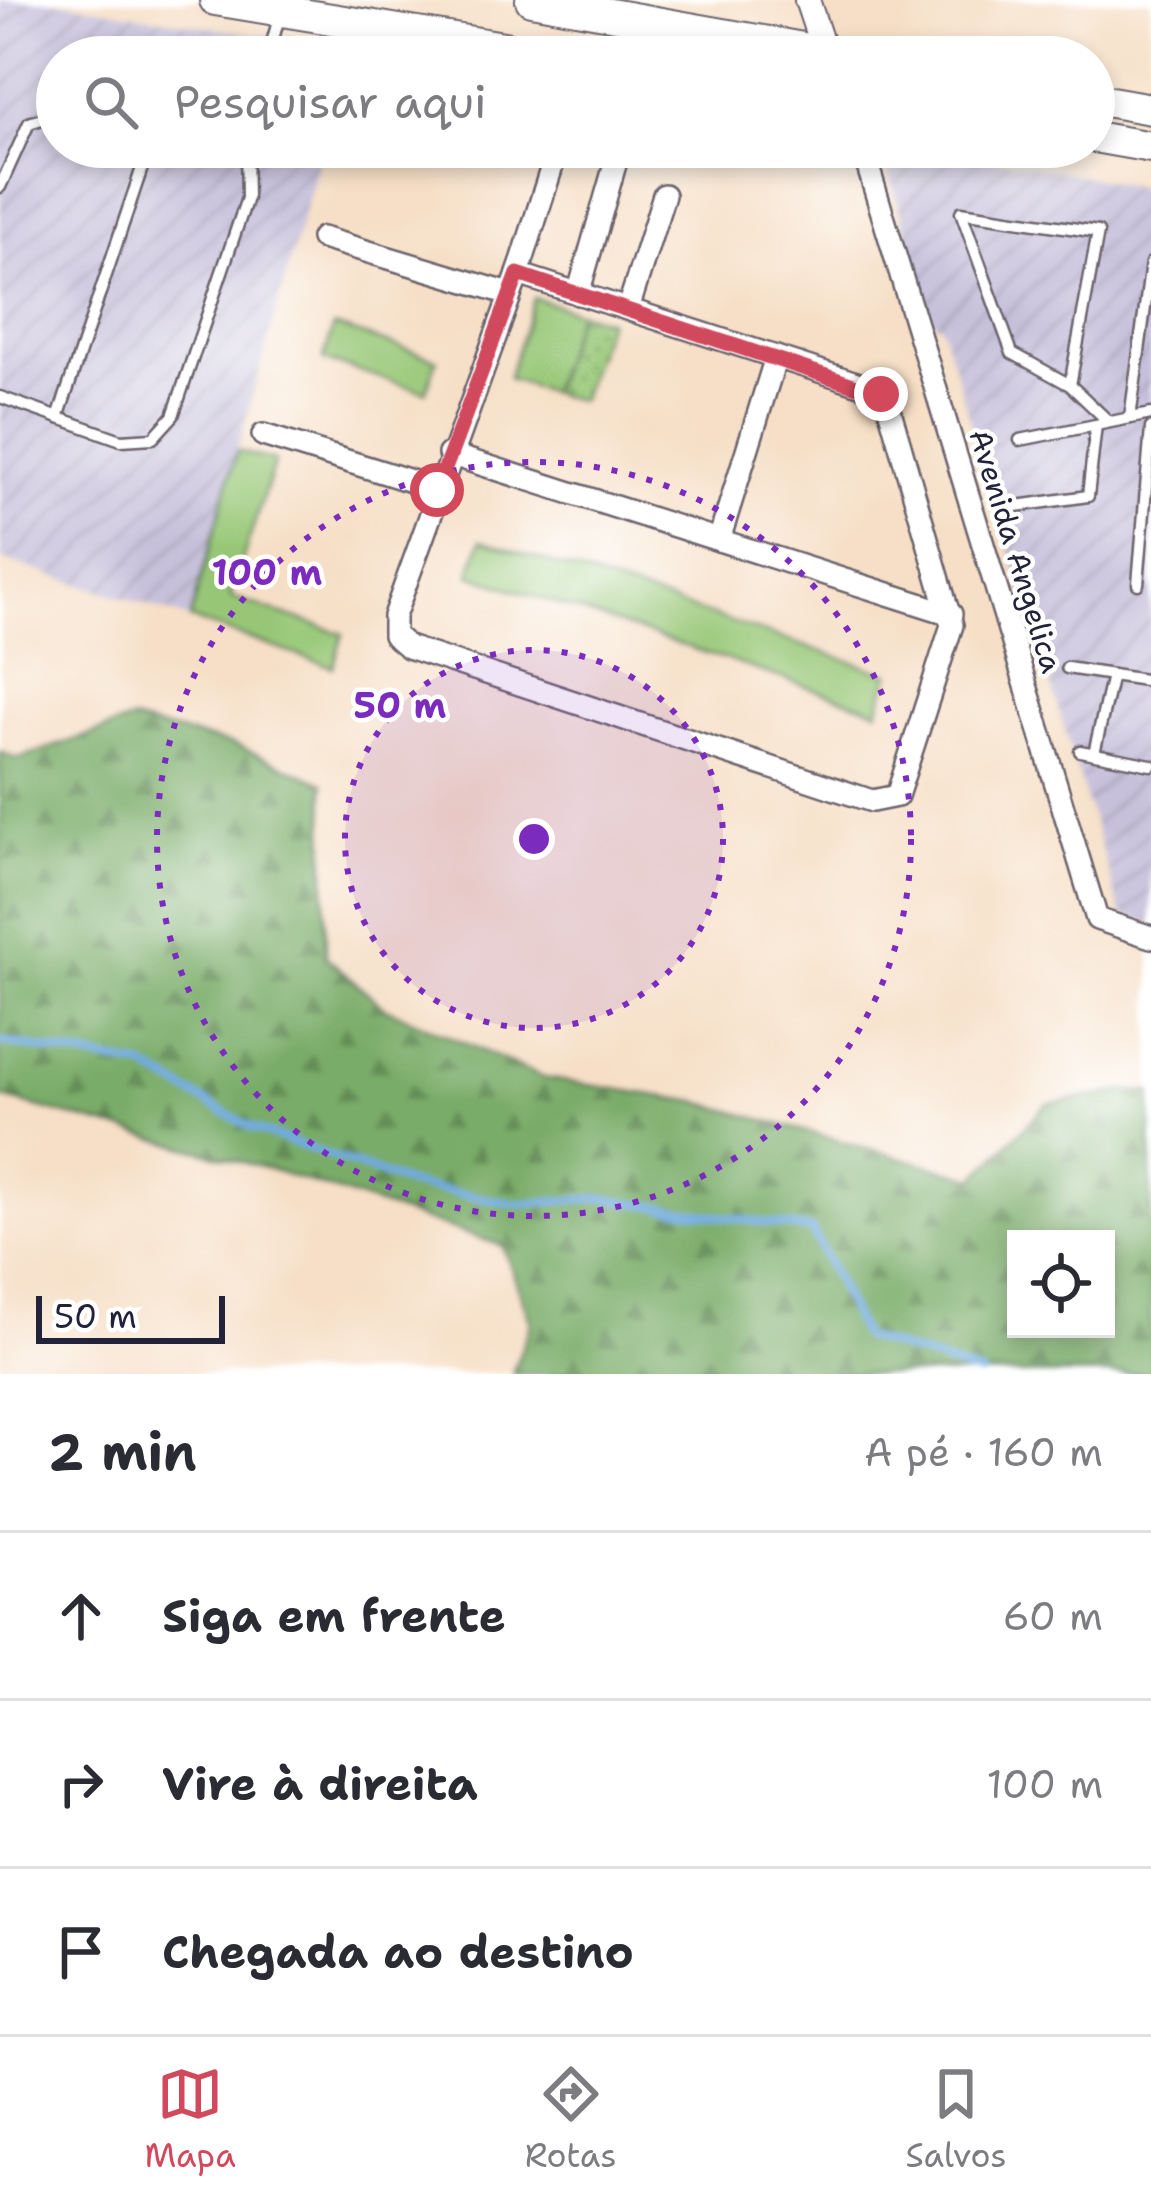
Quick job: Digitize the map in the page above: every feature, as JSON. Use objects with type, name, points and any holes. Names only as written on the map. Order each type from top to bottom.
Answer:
[{"type":"main road","points":[[215,0],[435,36]]},
{"type":"main road","points":[[531,0],[727,36]]},
{"type":"main road","points":[[1115,103],[1151,109]]},
{"type":"main road","points":[[1115,141],[1151,147]]},
{"type":"street","points":[[807,0],[819,36]]},
{"type":"street","points":[[322,238],[514,284],[578,293],[869,387],[888,404],[951,614],[952,636],[902,789],[891,800],[872,801],[399,642],[394,616],[514,284],[551,168]]},
{"type":"street","points":[[578,293],[614,168]]},
{"type":"street","name":"Avenida Angelica","points":[[868,168],[1097,919],[1151,937]]},
{"type":"street","points":[[628,309],[664,194]]},
{"type":"street","points":[[718,540],[776,358]]},
{"type":"street","points":[[263,435],[437,490]]},
{"type":"street","points":[[449,454],[951,614]]},
{"type":"lane","points":[[274,36],[281,11]]},
{"type":"lane","points":[[0,187],[29,123],[36,121]]},
{"type":"lane","points":[[58,418],[142,168]]},
{"type":"lane","points":[[0,397],[121,440],[153,438],[173,416],[247,198],[246,168]]},
{"type":"lane","points":[[1070,385],[1098,232],[961,212],[1012,353],[1070,385],[1102,424]]},
{"type":"lane","points":[[1130,418],[1151,263]]},
{"type":"lane","points":[[1020,440],[1151,414]]},
{"type":"lane","points":[[1010,507],[1088,496],[1102,424]]},
{"type":"lane","points":[[1138,584],[1151,428]]},
{"type":"lane","points":[[1067,668],[1151,681]]},
{"type":"lane","points":[[1112,675],[1087,752],[1151,765]]},
{"type":"shaded area","points":[[0,0],[52,0],[262,36],[36,36],[36,168],[316,168],[190,619],[0,559]]},
{"type":"shaded area","points":[[888,168],[1043,168],[1151,189],[1151,924],[1121,914],[941,325],[932,320]]},
{"type":"green space","points":[[534,298],[578,312],[550,393],[508,378]]},
{"type":"green space","points":[[578,312],[608,320],[580,401],[550,393]]},
{"type":"green space","points":[[334,326],[437,359],[426,392],[323,360]]},
{"type":"green space","points":[[237,451],[275,461],[230,597],[343,634],[333,667],[190,619]]},
{"type":"green space","points":[[481,540],[890,674],[878,710],[470,575]]},
{"type":"green space","points":[[131,721],[235,745],[324,783],[326,957],[384,1007],[544,1078],[699,1102],[975,1178],[1047,1104],[1125,1091],[1151,1092],[1151,1374],[512,1374],[531,1323],[503,1246],[276,1171],[0,1097],[0,752],[17,759]]},
{"type":"waterway","points":[[0,1042],[144,1067],[254,1129],[412,1185],[516,1204],[602,1198],[812,1230],[863,1337],[981,1374]]},
{"type":"route","points":[[437,490],[485,351],[518,274],[881,394]]}]
